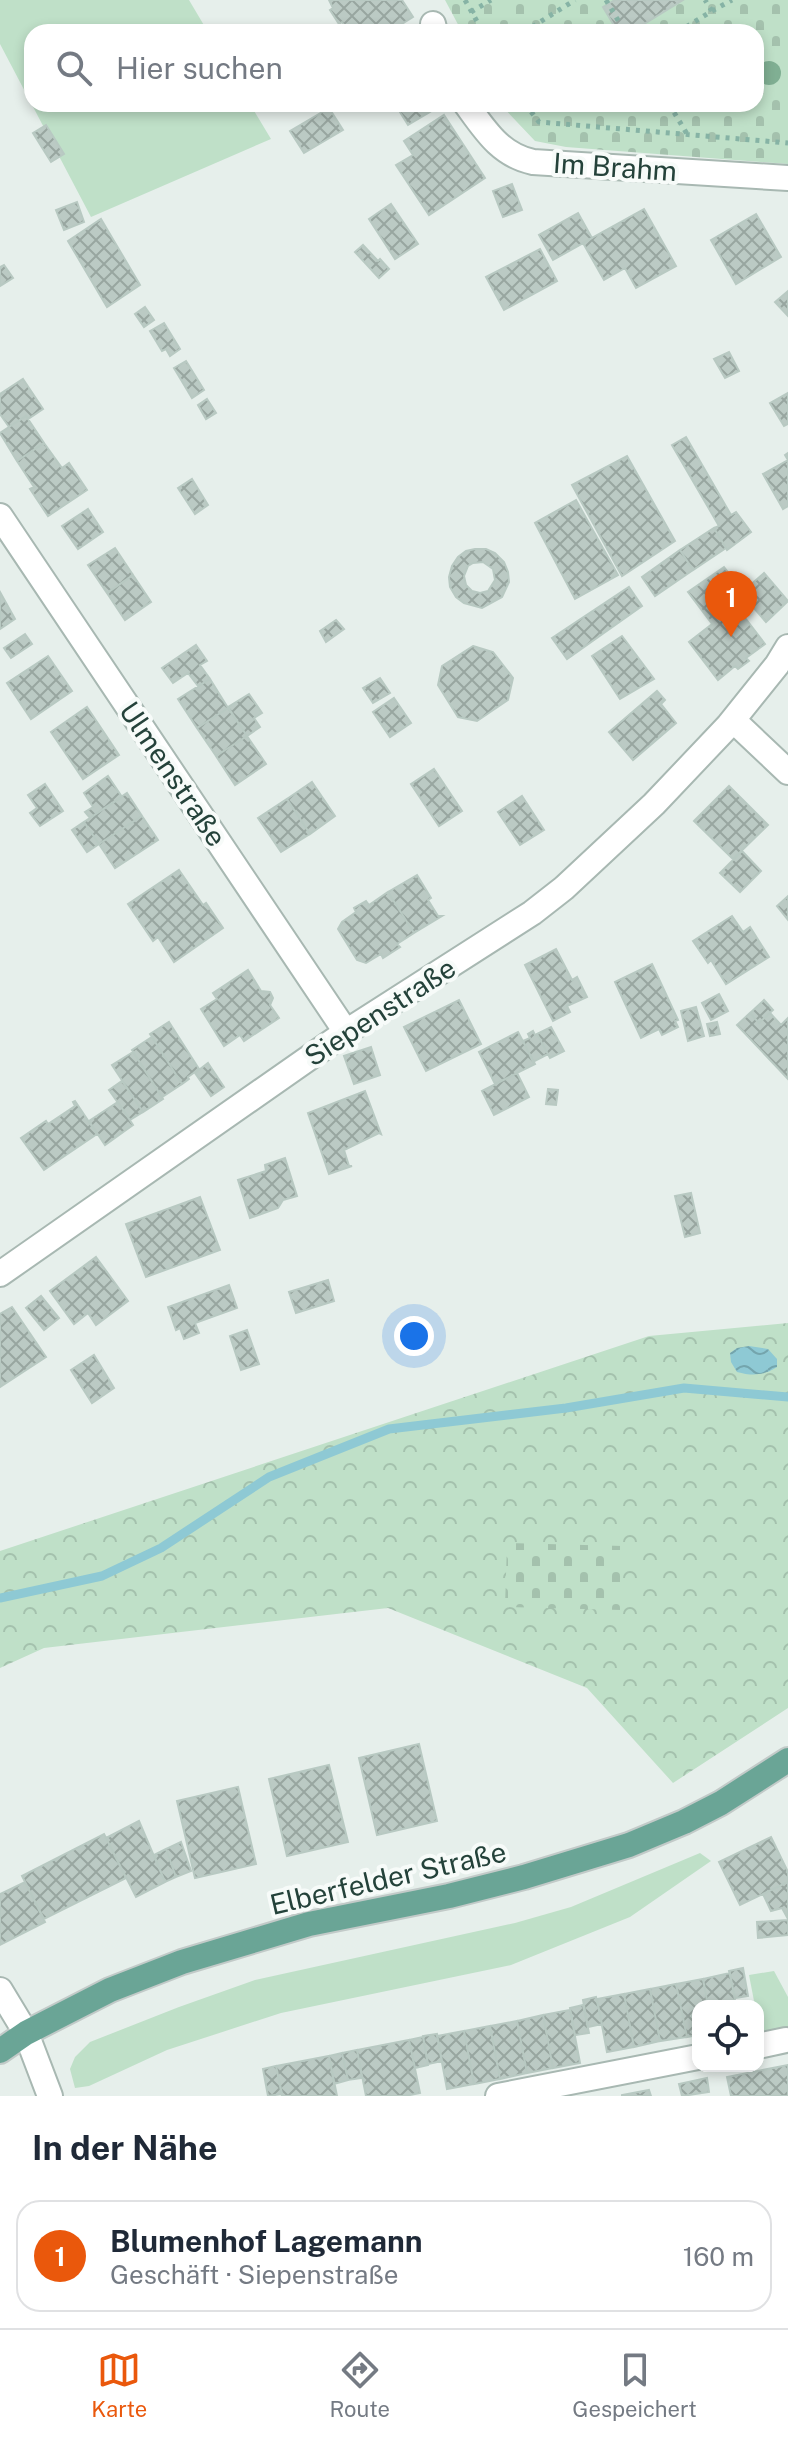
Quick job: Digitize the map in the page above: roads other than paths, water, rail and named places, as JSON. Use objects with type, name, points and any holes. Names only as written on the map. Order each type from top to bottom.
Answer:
[{"type":"main road","name":"Elberfelder Straße","points":[[0,2051],[26,2033],[110,1990],[182,1962],[309,1924],[449,1896],[629,1845],[721,1803],[788,1760]]},
{"type":"street","name":"Im Brahm","points":[[472,112],[494,140],[518,159],[788,178]]},
{"type":"street","name":"Ulmenstraße","points":[[0,516],[346,1032]]},
{"type":"street","name":"Siepenstraße","points":[[0,1274],[346,1032],[532,913],[564,888],[654,804],[733,720],[788,647]]},
{"type":"street","points":[[733,720],[788,772]]},
{"type":"street","points":[[0,1990],[26,2033],[50,2096]]},
{"type":"street","points":[[764,2045],[786,2040]]},
{"type":"street","points":[[501,2096],[692,2058]]},
{"type":"water","points":[[749,1346],[768,1349],[777,1359],[777,1367],[757,1374],[737,1372],[730,1353]]},
{"type":"waterway","points":[[0,1598],[102,1576],[161,1548],[269,1477],[389,1429],[566,1408],[684,1388],[788,1397]]},
{"type":"place","name":"Blumenhof Lagemann","points":[[731,637]]}]
